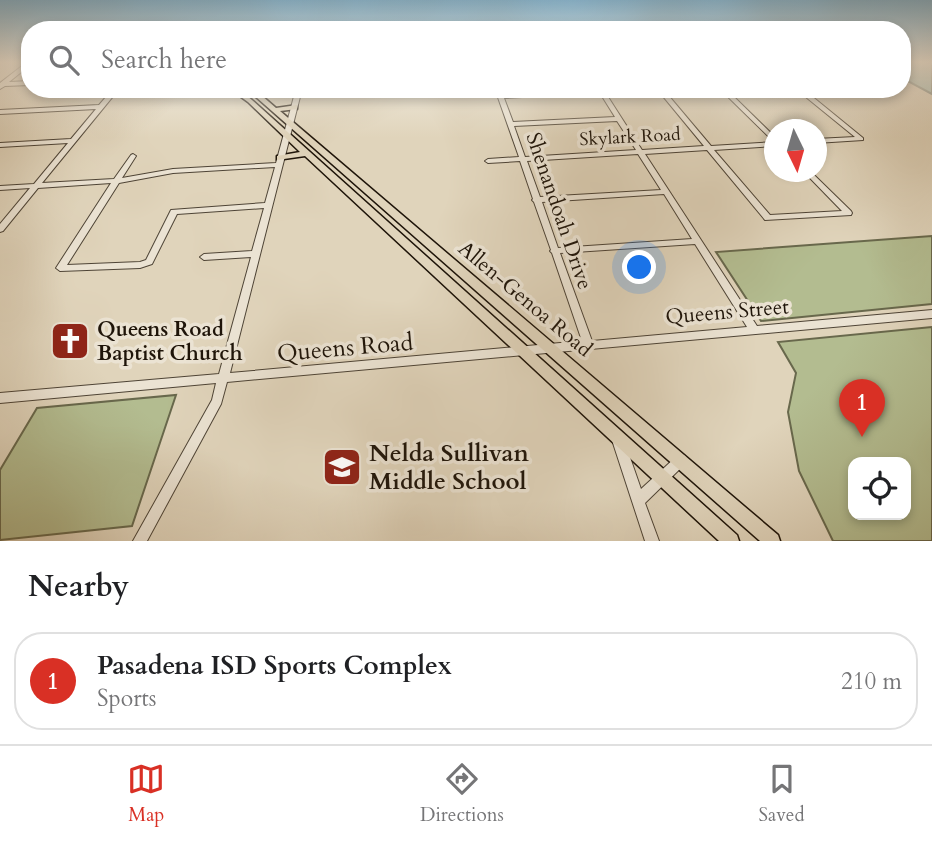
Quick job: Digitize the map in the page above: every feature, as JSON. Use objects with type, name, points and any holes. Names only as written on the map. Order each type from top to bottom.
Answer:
[{"type":"main road","name":"Allen-Genoa Road","points":[[246,98],[526,351],[731,541]]},
{"type":"main road","name":"Allen-Genoa Road","points":[[262,98],[772,541]]},
{"type":"main road","points":[[250,101],[262,98]]},
{"type":"main road","points":[[276,110],[294,107]]},
{"type":"main road","points":[[266,116],[290,121]]},
{"type":"main road","points":[[287,137],[305,139],[314,144]]},
{"type":"main road","points":[[279,161],[305,153]]},
{"type":"main road","points":[[329,174],[343,169]]},
{"type":"main road","points":[[418,256],[433,248]]},
{"type":"street","points":[[0,229],[108,98]]},
{"type":"street","points":[[140,541],[217,401],[296,98]]},
{"type":"street","name":"Shenandoah Drive","points":[[501,98],[588,343]]},
{"type":"street","points":[[606,98],[754,329]]},
{"type":"street","points":[[667,98],[765,216],[773,219],[848,213],[818,182]]},
{"type":"street","points":[[732,98],[764,131]]},
{"type":"street","points":[[810,98],[861,139],[827,141]]},
{"type":"street","points":[[0,112],[101,107]]},
{"type":"street","points":[[511,124],[619,119]]},
{"type":"street","points":[[0,145],[72,141]]},
{"type":"street","name":"Skylark Road","points":[[488,161],[764,143]]},
{"type":"street","points":[[133,156],[60,268],[127,266],[149,262],[174,212],[268,205]]},
{"type":"street","points":[[0,188],[116,181],[181,170],[279,161]]},
{"type":"street","points":[[536,200],[667,191]]},
{"type":"street","points":[[554,251],[699,241]]},
{"type":"street","points":[[204,257],[256,254]]},
{"type":"street","name":"Queens Street","points":[[526,351],[588,343],[932,314]]},
{"type":"street","name":"Queens Road","points":[[0,398],[526,351]]},
{"type":"street","points":[[615,433],[652,541]]},
{"type":"street","points":[[638,501],[681,460]]},
{"type":"green space","points":[[932,236],[932,304],[761,321],[716,252]]},
{"type":"green space","points":[[932,327],[932,541],[833,541],[799,471],[788,412],[796,373],[778,342]]},
{"type":"green space","points":[[176,395],[132,526],[0,540],[0,470],[37,408]]},
{"type":"water","points":[[919,87],[932,87],[932,94]]},
{"type":"place","name":"Queens Road Baptist Church","points":[[70,341]]},
{"type":"place","name":"Pasadena ISD Sports Complex","points":[[862,437]]},
{"type":"place","name":"Nelda Sullivan Middle School","points":[[342,467]]}]
